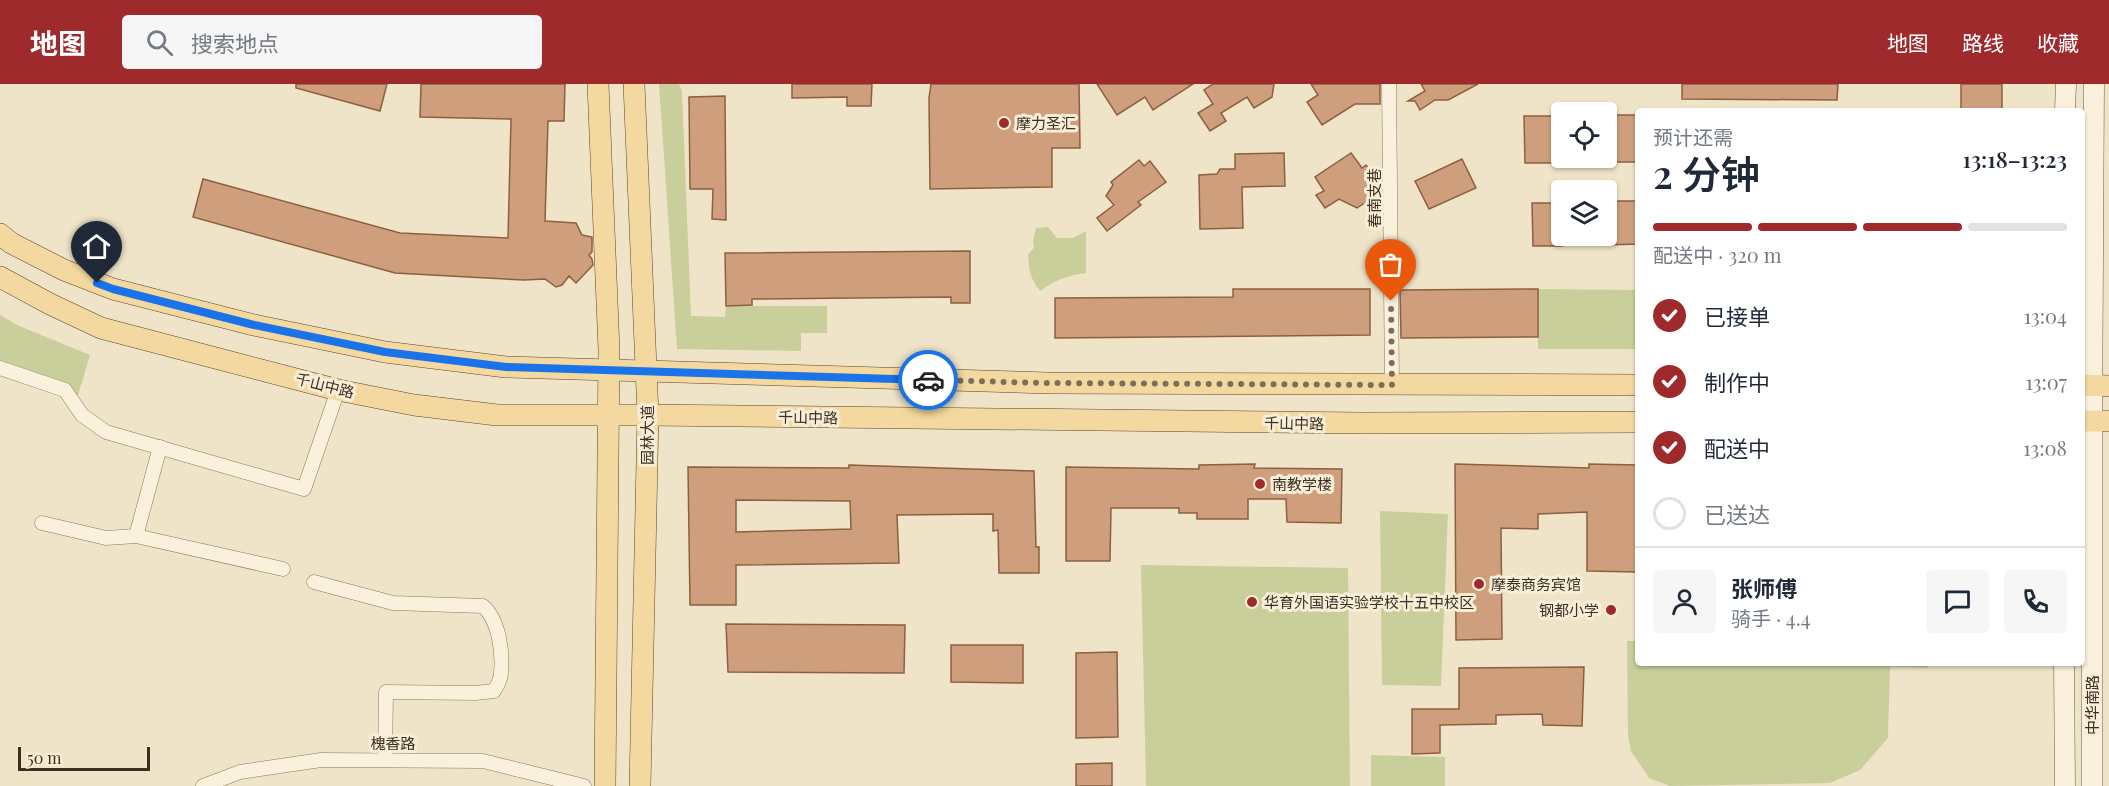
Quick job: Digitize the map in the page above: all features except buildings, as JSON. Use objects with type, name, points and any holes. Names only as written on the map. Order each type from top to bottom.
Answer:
[{"type":"main road","points":[[597,84],[609,369],[605,786]]},
{"type":"main road","name":"园林大道","points":[[634,84],[648,415],[640,786]]},
{"type":"main road","points":[[2065,108],[2066,84]]},
{"type":"main road","name":"中华南路","points":[[2092,786],[2094,84]]},
{"type":"main road","points":[[0,234],[11,243],[64,270],[113,289],[265,327],[385,352],[506,367],[1048,383],[1635,385]]},
{"type":"main road","name":"千山中路","points":[[0,277],[101,328],[338,390],[414,405],[496,415],[1362,423],[1635,422]]},
{"type":"main road","points":[[2064,666],[2065,786]]},
{"type":"street","name":"春南支巷","points":[[1389,84],[1392,385]]},
{"type":"street","points":[[0,368],[65,390],[82,415],[106,432],[304,489],[338,390]]},
{"type":"street","points":[[136,536],[160,447]]},
{"type":"street","points":[[42,523],[106,538],[136,536],[283,568]]},
{"type":"street","points":[[314,582],[393,603],[483,606],[492,614],[498,632],[501,675],[494,691],[386,692],[385,760]]},
{"type":"street","name":"槐香路","points":[[203,786],[240,772],[321,760],[483,761],[584,786]]},
{"type":"green space","points":[[659,84],[679,84],[682,91],[691,316],[725,317],[726,306],[827,306],[827,333],[801,333],[801,351],[677,349]]},
{"type":"green space","points":[[1048,227],[1057,238],[1073,238],[1086,231],[1086,273],[1062,279],[1040,291],[1031,274],[1028,254],[1034,248],[1036,228]]},
{"type":"green space","points":[[1538,289],[1635,290],[1635,349],[1538,349]]},
{"type":"green space","points":[[0,315],[17,325],[90,355],[76,402],[0,374]]},
{"type":"green space","points":[[1380,511],[1448,514],[1441,686],[1382,685]]},
{"type":"green space","points":[[1141,565],[1348,568],[1350,786],[1146,786]]},
{"type":"green space","points":[[1627,641],[1635,641],[1635,666],[1928,666],[1928,668],[1890,667],[1888,738],[1860,770],[1830,783],[1670,786],[1649,778],[1631,751],[1628,735]]},
{"type":"green space","points":[[1371,755],[1445,757],[1445,786],[1371,786]]},
{"type":"way so far","points":[[928,380],[1392,385],[1391,301]]},
{"type":"place","name":"摩力圣汇","points":[[1004,123]]},
{"type":"place","name":"南教学楼","points":[[1260,484]]},
{"type":"place","name":"摩泰商务宾馆","points":[[1479,584]]},
{"type":"place","name":"华育外国语实验学校十五中校区","points":[[1252,602]]},
{"type":"place","name":"钢都小学","points":[[1611,610]]},
{"type":"route","points":[[97,283],[254,325],[385,352],[506,367],[928,380]]}]
